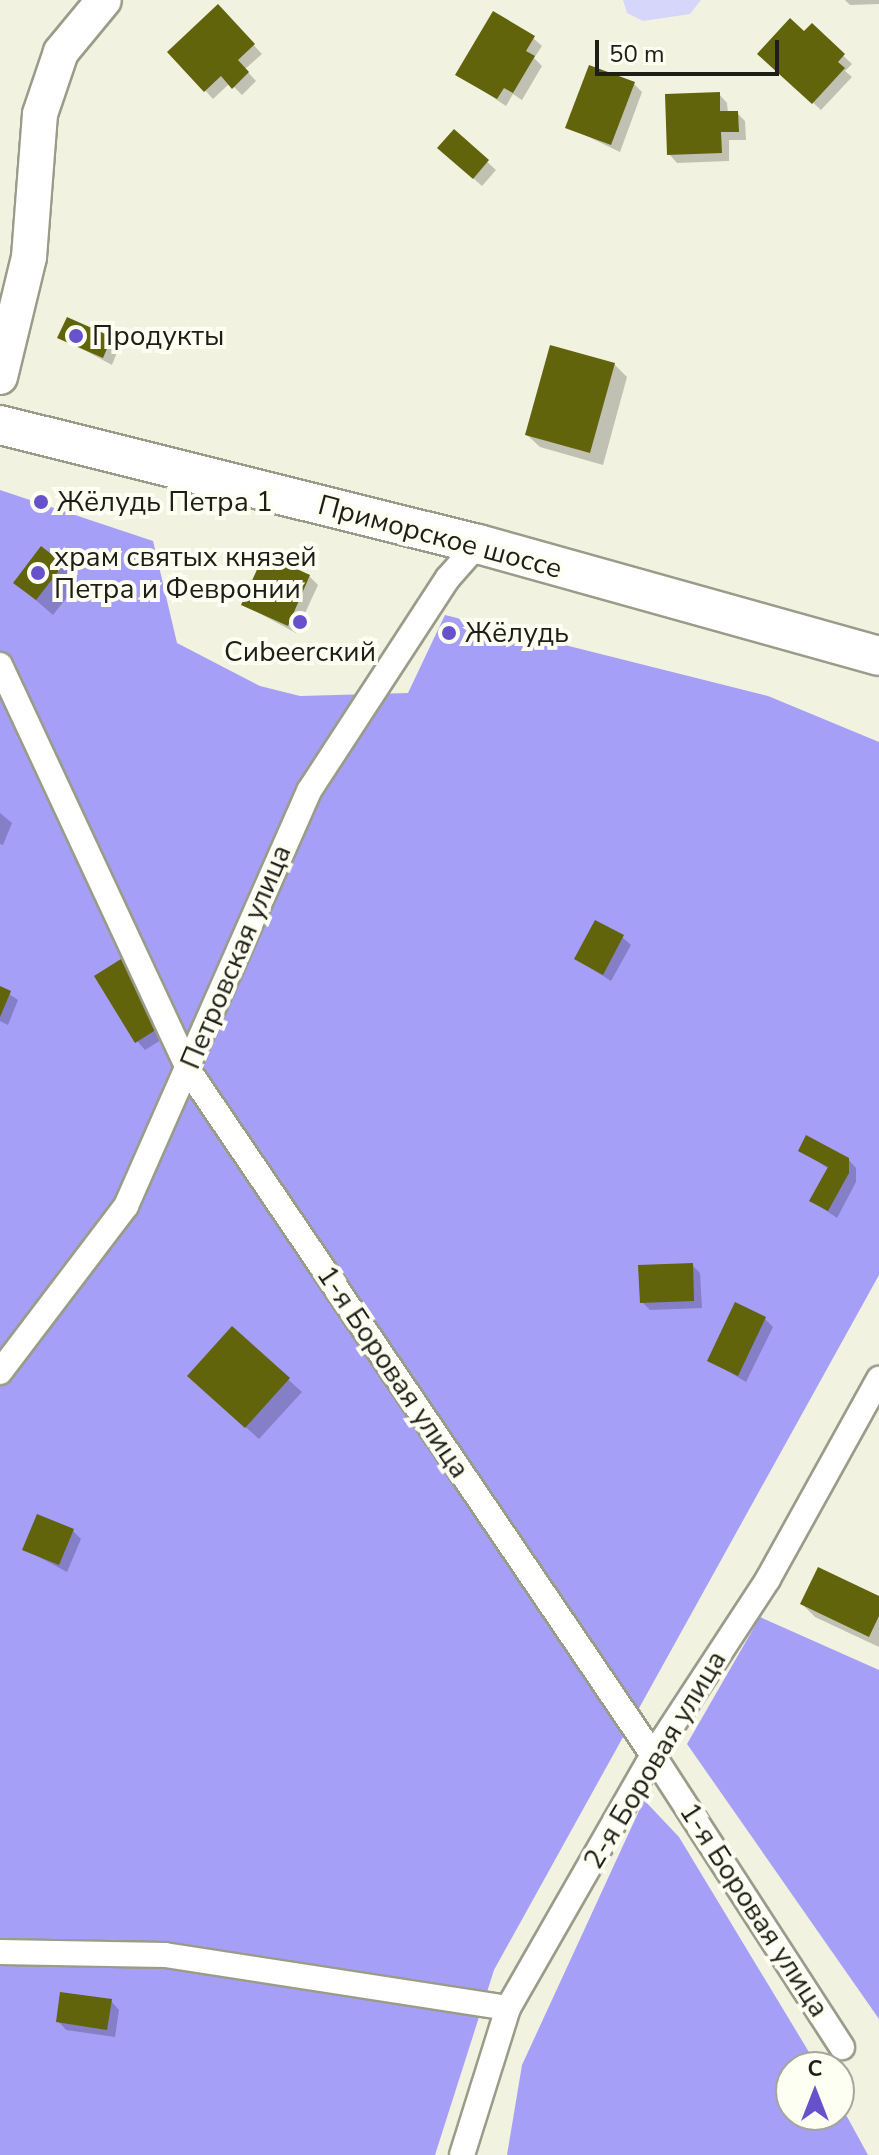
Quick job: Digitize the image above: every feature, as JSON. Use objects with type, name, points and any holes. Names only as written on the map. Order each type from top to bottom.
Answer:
[{"type":"main road","name":"Приморское шоссе","points":[[0,425],[478,544],[879,656]]},
{"type":"street","points":[[0,377],[29,257],[40,114],[61,52],[104,0]]},
{"type":"street","name":"Петровская улица","points":[[0,1372],[126,1206],[189,1071],[309,791],[448,578],[478,544]]},
{"type":"street","name":"1-я Боровая улица","points":[[0,665],[189,1071],[653,1755],[842,2047]]},
{"type":"street","name":"2-я Боровая улица","points":[[462,2155],[508,2008],[653,1755],[768,1579],[879,1379]]},
{"type":"street","points":[[0,1952],[165,1955],[508,2008]]},
{"type":"shaded area","points":[[0,490],[153,541],[177,643],[260,686],[300,696],[408,693],[445,615],[768,696],[879,742],[879,1275],[494,1970],[435,2155],[0,2155]]},
{"type":"shaded area","points":[[760,1617],[879,1670],[879,2019],[687,1744]]},
{"type":"shaded area","points":[[644,1800],[679,1837],[808,2051],[775,2051],[775,2131],[855,2131],[868,2155],[507,2155],[522,2065]]},
{"type":"water","points":[[623,0],[701,0],[690,14],[643,21],[627,13]]},
{"type":"building","points":[[218,4],[255,44],[238,60],[249,72],[232,89],[221,76],[204,92],[167,52]]},
{"type":"building","points":[[493,11],[535,36],[526,51],[535,56],[513,93],[504,88],[497,99],[455,75]]},
{"type":"building","points":[[790,18],[804,31],[812,23],[845,54],[838,62],[845,68],[812,104],[757,54]]},
{"type":"building","points":[[589,65],[635,82],[611,145],[565,128]]},
{"type":"building","points":[[720,92],[720,111],[738,111],[739,132],[721,132],[722,153],[667,155],[665,94]]},
{"type":"building","points":[[454,129],[489,160],[473,179],[437,148]]},
{"type":"building","points":[[67,317],[112,337],[103,358],[57,338]]},
{"type":"building","points":[[550,345],[615,363],[590,453],[525,435]]},
{"type":"building","name":"храм святых князей Петра и Февронии","points":[[41,546],[64,564],[36,600],[13,583]]},
{"type":"building","points":[[264,554],[310,575],[288,626],[241,605]]},
{"type":"building","points":[[595,920],[624,935],[603,975],[574,959]]},
{"type":"building","points":[[121,959],[162,1026],[135,1043],[94,976]]},
{"type":"building","points":[[0,986],[11,991],[0,1017]]},
{"type":"building","points":[[806,1135],[849,1158],[849,1173],[828,1211],[809,1201],[828,1167],[798,1151]]},
{"type":"building","points":[[693,1263],[694,1301],[640,1303],[638,1265]]},
{"type":"building","points":[[735,1302],[766,1317],[738,1376],[707,1361]]},
{"type":"building","points":[[232,1326],[290,1378],[245,1428],[187,1376]]},
{"type":"building","points":[[37,1514],[74,1529],[59,1565],[22,1550]]},
{"type":"building","points":[[818,1567],[879,1596],[879,1616],[869,1637],[800,1604]]},
{"type":"building","points":[[60,1992],[112,1999],[107,2030],[56,2022]]},
{"type":"place","name":"Продукты","points":[[76,336]]},
{"type":"place","name":"Жёлудь Петра 1","points":[[41,502]]},
{"type":"place","name":"храм святых князей Петра и Февронии","points":[[38,573]]},
{"type":"place","name":"Сиbeerский","points":[[300,622]]},
{"type":"place","name":"Жёлудь","points":[[449,633]]}]
